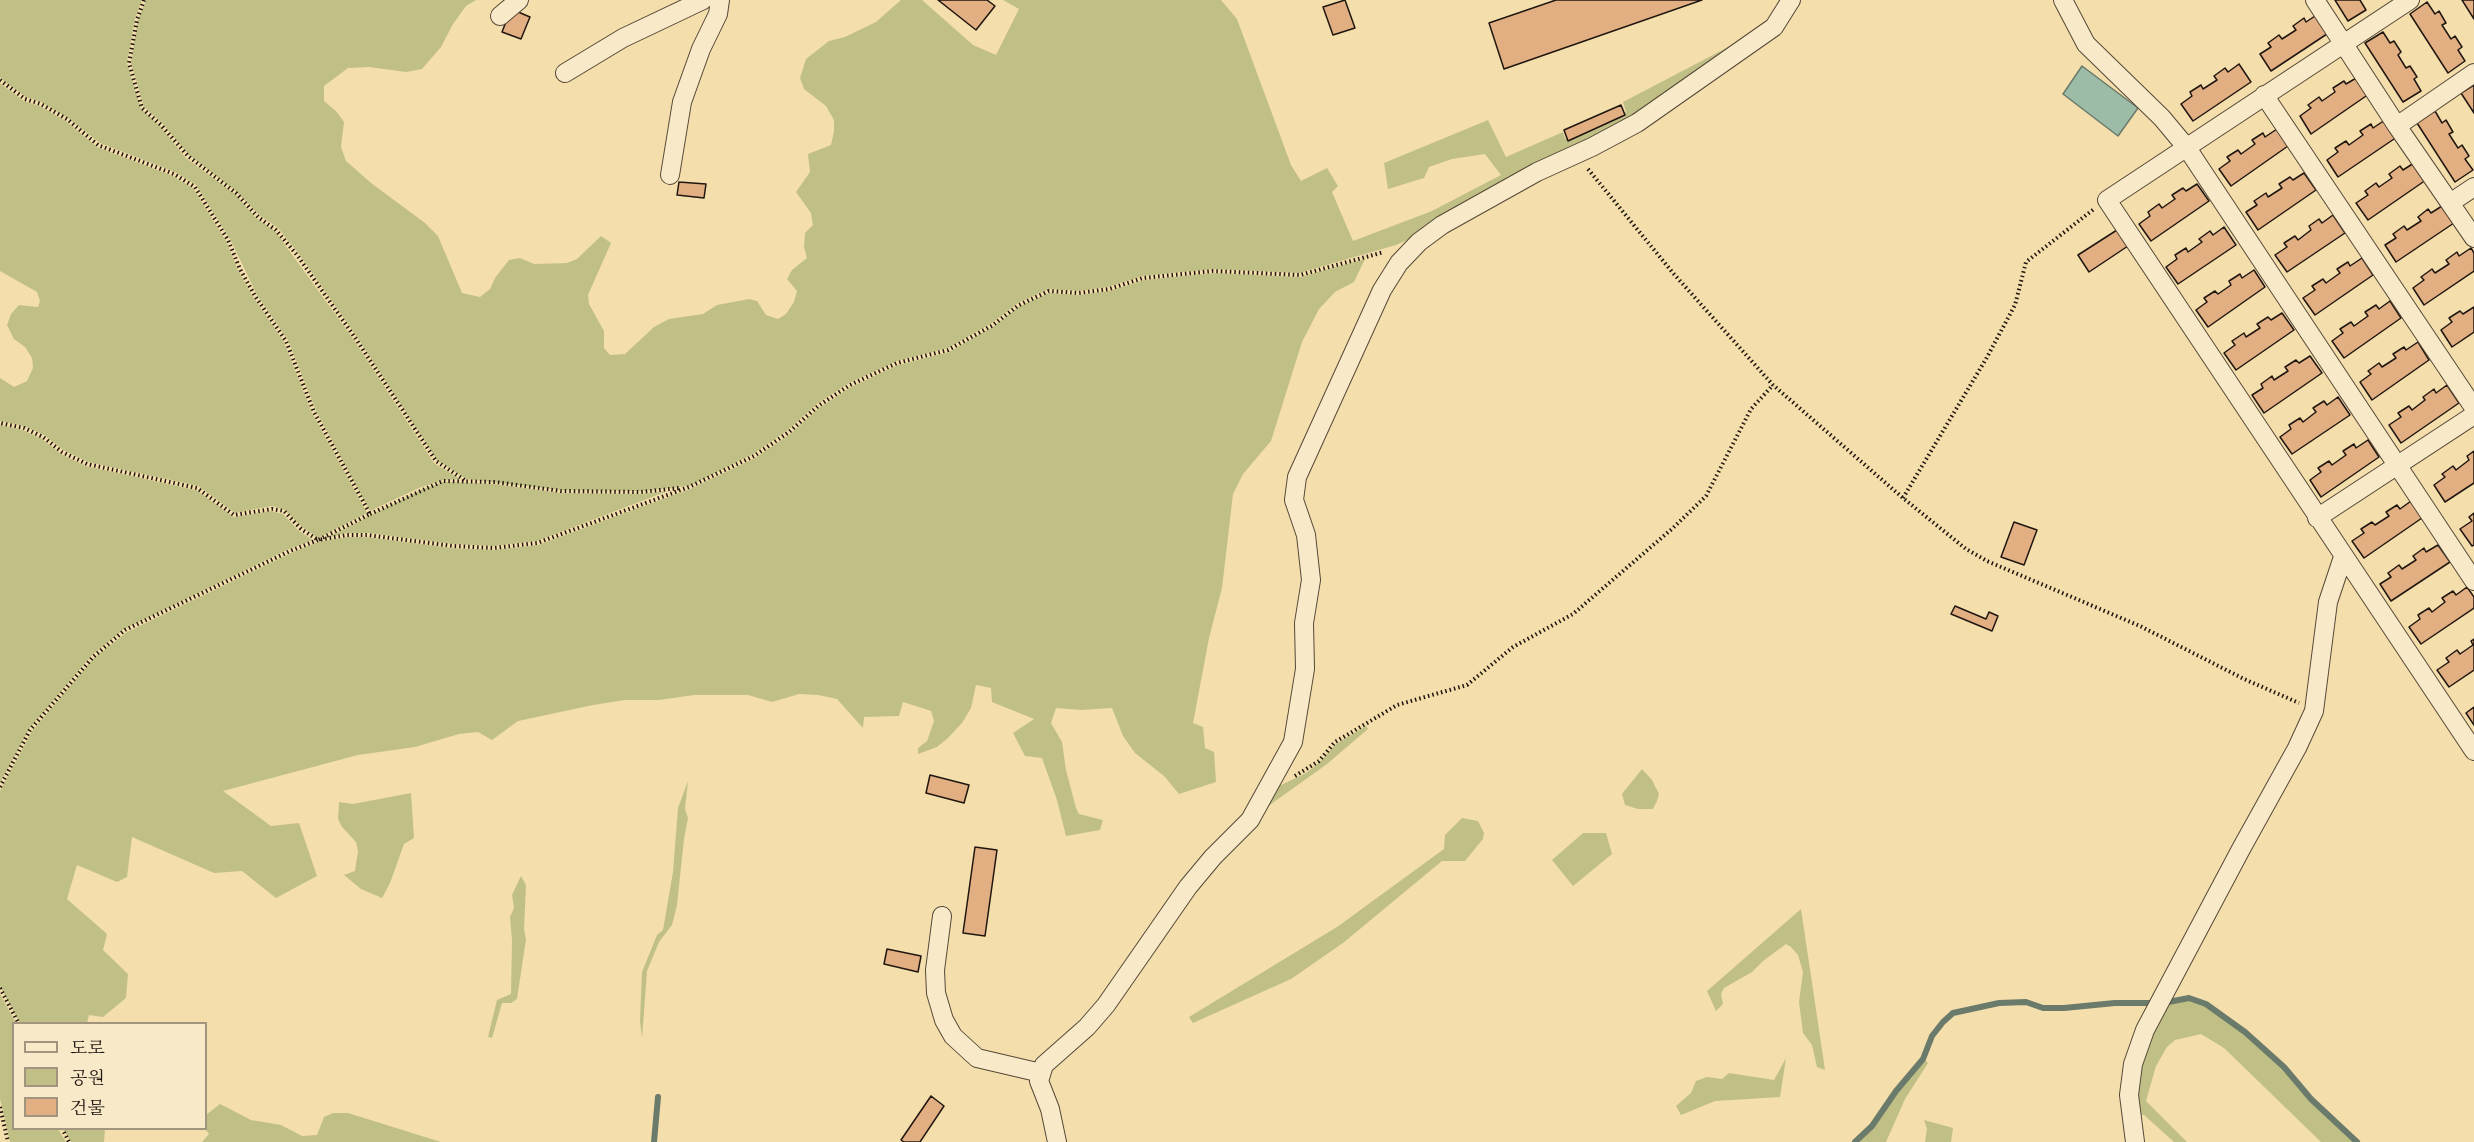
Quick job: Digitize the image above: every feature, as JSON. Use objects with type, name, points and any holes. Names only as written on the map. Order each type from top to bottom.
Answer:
[{"type":"street","points":[[500,16],[519,0]]},
{"type":"street","points":[[565,73],[622,38],[703,0]]},
{"type":"street","points":[[670,175],[682,102],[701,49],[718,14],[720,0]]},
{"type":"street","points":[[1057,1142],[1050,1109],[1039,1081],[1044,1065],[1087,1027],[1106,1005],[1188,887],[1250,820],[1293,742],[1305,669],[1306,603],[1311,580],[1306,535],[1294,500],[1297,477],[1382,290],[1399,263],[1419,242],[1442,225],[1537,172],[1637,123],[1774,27],[1791,0]]},
{"type":"street","points":[[2063,0],[2086,44],[2162,118],[2187,148],[2474,581]]},
{"type":"street","points":[[2315,0],[2397,126],[2474,238]]},
{"type":"street","points":[[2410,0],[2107,200],[2474,751]]},
{"type":"street","points":[[2397,126],[2474,73]]},
{"type":"street","points":[[2264,95],[2474,408]]},
{"type":"street","points":[[2450,203],[2474,187]]},
{"type":"street","points":[[2317,518],[2474,415]]},
{"type":"street","points":[[2135,1142],[2129,1095],[2133,1064],[2145,1030],[2297,748],[2313,711],[2328,602],[2343,557]]},
{"type":"street","points":[[942,916],[935,970],[936,993],[944,1020],[953,1036],[977,1058],[1041,1073]]},
{"type":"path","points":[[144,0],[137,20],[129,63],[142,108],[161,125],[188,156],[236,193],[258,217],[276,230],[297,255],[356,339],[436,461],[466,481]]},
{"type":"path","points":[[0,80],[25,99],[40,104],[67,119],[98,145],[174,174],[195,187],[228,240],[255,296],[286,340],[314,412],[370,514]]},
{"type":"path","points":[[1576,154],[1673,273],[1773,384],[1903,498],[1966,549],[1987,561],[2140,626],[2313,711]]},
{"type":"path","points":[[1903,498],[1986,359],[2015,305],[2026,262],[2107,200]]},
{"type":"path","points":[[0,423],[43,437],[62,452],[87,464],[197,488],[234,515],[272,509],[284,512],[301,529],[318,540],[347,535],[368,535],[453,546],[494,548],[537,543],[689,487],[754,456],[789,432],[818,406],[850,385],[897,363],[948,350],[993,325],[1019,305],[1049,291],[1079,293],[1109,289],[1143,278],[1213,271],[1300,275],[1387,251]]},
{"type":"path","points":[[1268,789],[1305,771],[1318,761],[1335,742],[1397,705],[1467,686],[1513,647],[1573,614],[1673,528],[1706,496],[1751,409],[1773,384]]},
{"type":"path","points":[[0,787],[30,730],[93,657],[125,630],[421,489],[443,480],[495,482],[561,492],[641,492],[689,487]]},
{"type":"path","points":[[0,988],[18,1022]]},
{"type":"path","points":[[0,1107],[8,1142]]},
{"type":"green space","points":[[0,0],[142,0],[135,19],[127,63],[141,109],[160,126],[186,158],[235,194],[256,218],[275,231],[354,340],[434,463],[460,479],[443,480],[419,488],[370,511],[316,411],[288,340],[257,295],[230,239],[196,185],[175,172],[100,143],[68,118],[41,102],[26,97],[5,82],[0,77]]},
{"type":"green space","points":[[146,0],[476,0],[466,6],[441,47],[422,69],[406,72],[369,67],[348,68],[324,86],[324,101],[344,122],[341,147],[346,161],[371,183],[425,223],[438,236],[462,293],[480,297],[490,289],[495,278],[509,260],[520,258],[534,264],[567,263],[577,259],[601,236],[611,243],[588,295],[589,304],[604,331],[604,348],[610,355],[625,354],[654,327],[669,319],[703,314],[717,305],[749,299],[757,301],[766,315],[778,319],[786,314],[794,302],[797,291],[787,279],[792,270],[807,258],[804,247],[805,233],[813,225],[811,213],[796,192],[810,172],[808,154],[831,145],[834,131],[834,120],[826,106],[804,89],[800,78],[806,59],[829,41],[845,37],[876,22],[901,0],[922,0],[973,45],[996,55],[1019,9],[1003,0],[1221,0],[1237,19],[1291,165],[1301,181],[1327,168],[1338,186],[1332,192],[1353,241],[1432,211],[1501,175],[1485,154],[1452,159],[1429,167],[1424,178],[1388,189],[1384,163],[1488,120],[1506,157],[1563,132],[1565,139],[1626,112],[1623,102],[1734,44],[1774,19],[1781,0],[1788,0],[1785,8],[1772,24],[1633,120],[1536,168],[1423,233],[1396,245],[1299,273],[1213,269],[1143,276],[1108,287],[1079,291],[1049,289],[1018,303],[992,323],[948,348],[897,361],[849,383],[817,404],[788,430],[753,454],[689,486],[641,491],[561,490],[466,479],[437,460],[357,337],[278,228],[259,215],[237,192],[189,155],[163,124],[144,107],[131,63],[138,20]]},
{"type":"green space","points":[[0,83],[24,101],[40,106],[66,121],[97,147],[173,176],[193,188],[226,241],[253,297],[284,342],[312,413],[367,513],[318,538],[302,527],[285,510],[272,506],[235,513],[198,486],[88,462],[63,450],[44,435],[24,426],[0,421],[0,378],[14,387],[27,381],[33,368],[32,358],[25,347],[14,339],[7,325],[11,314],[19,305],[38,307],[40,301],[37,292],[0,271]]},
{"type":"green space","points":[[1365,259],[1354,282],[1335,292],[1319,309],[1302,342],[1271,441],[1243,474],[1233,494],[1222,588],[1209,638],[1193,723],[1203,727],[1205,748],[1214,752],[1216,782],[1179,794],[1164,776],[1135,753],[1123,736],[1112,708],[1081,710],[1056,708],[1051,723],[1062,742],[1066,770],[1076,808],[1079,814],[1103,820],[1100,830],[1066,836],[1057,800],[1042,758],[1025,756],[1013,733],[1034,719],[992,702],[991,688],[976,685],[971,708],[962,723],[937,747],[918,754],[918,748],[927,741],[934,721],[931,711],[903,702],[899,716],[864,717],[863,728],[837,699],[818,695],[799,694],[772,702],[748,695],[694,695],[659,700],[625,700],[593,705],[518,721],[492,740],[478,732],[459,734],[415,747],[358,755],[223,791],[271,826],[299,823],[317,876],[276,898],[242,871],[214,873],[132,837],[127,877],[117,882],[77,865],[67,899],[107,934],[103,950],[128,974],[126,998],[103,1017],[89,1015],[87,1022],[19,1022],[0,986],[0,791],[32,731],[94,658],[127,632],[318,542],[348,537],[367,537],[452,548],[494,550],[538,545],[690,489],[755,458],[790,434],[819,408],[851,387],[898,365],[949,352],[994,326],[1020,306],[1049,293],[1080,295],[1109,291],[1144,280],[1213,273],[1300,277]]},
{"type":"green space","points":[[0,425],[23,430],[42,439],[61,454],[86,466],[196,490],[234,517],[271,511],[283,514],[299,531],[313,540],[289,549],[124,629],[92,655],[29,729],[0,783]]},
{"type":"green space","points":[[443,482],[495,484],[561,493],[641,494],[668,491],[537,541],[494,546],[453,544],[368,533],[347,533],[326,538],[421,490]]},
{"type":"green space","points":[[1366,726],[1368,729],[1327,764],[1260,812],[1277,787],[1306,773],[1320,762],[1336,744]]},
{"type":"green space","points":[[1642,769],[1652,780],[1659,794],[1653,809],[1638,809],[1625,805],[1622,794]]},
{"type":"green space","points":[[688,781],[685,809],[688,818],[677,905],[672,925],[659,942],[647,971],[642,1038],[640,1021],[642,972],[657,935],[663,930],[673,872],[678,808]]},
{"type":"green space","points":[[411,793],[414,838],[404,844],[382,898],[361,889],[344,875],[355,871],[358,851],[356,842],[338,819],[339,802],[353,804]]},
{"type":"green space","points":[[1462,818],[1478,821],[1484,833],[1483,839],[1465,861],[1442,861],[1343,943],[1291,979],[1193,1023],[1189,1017],[1337,927],[1444,849],[1445,835]]},
{"type":"green space","points":[[1583,833],[1606,833],[1612,854],[1573,886],[1552,860]]},
{"type":"green space","points":[[521,876],[526,885],[524,929],[526,939],[517,999],[511,1003],[502,1003],[492,1038],[488,1037],[497,1000],[511,994],[510,917],[514,908],[512,895]]},
{"type":"green space","points":[[1801,909],[1825,1070],[1817,1067],[1812,1045],[1803,1033],[1799,1002],[1803,972],[1798,955],[1791,947],[1786,944],[1752,972],[1724,988],[1721,994],[1723,1004],[1716,1011],[1707,991]]},
{"type":"green space","points":[[0,994],[15,1022],[12,1022],[12,1130],[59,1130],[66,1142],[10,1142],[0,1099]]},
{"type":"green space","points":[[2189,1000],[2205,1006],[2244,1033],[2283,1068],[2310,1100],[2355,1142],[2321,1142],[2224,1048],[2201,1034],[2175,1040],[2167,1047],[2156,1066],[2146,1101],[2187,1142],[2174,1142],[2144,1115],[2137,1115],[2137,1072],[2164,1004]]},
{"type":"green space","points":[[1786,1058],[1780,1097],[1715,1101],[1681,1115],[1676,1106],[1691,1093],[1696,1081],[1707,1077],[1722,1079],[1729,1073],[1774,1080]]},
{"type":"green space","points":[[1924,1059],[1928,1063],[1905,1099],[1886,1142],[1857,1142],[1873,1127],[1897,1091]]},
{"type":"green space","points":[[220,1104],[251,1120],[281,1125],[302,1136],[317,1135],[324,1117],[333,1113],[348,1113],[441,1142],[202,1142],[209,1134],[206,1130],[207,1114]]},
{"type":"green space","points":[[1924,1120],[1953,1128],[1951,1142],[1925,1142],[1927,1129]]},
{"type":"green space","points":[[64,1130],[105,1130],[104,1142],[71,1142]]},
{"type":"shaded area","points":[[2082,66],[2138,108],[2118,136],[2063,94]]},
{"type":"building","points":[[938,0],[987,0],[995,6],[976,30]]},
{"type":"building","points":[[1345,0],[1355,28],[1333,35],[1323,7]]},
{"type":"building","points":[[1556,0],[1702,0],[1504,69],[1489,23]]},
{"type":"building","points":[[2335,0],[2360,0],[2366,10],[2348,21]]},
{"type":"building","points":[[2462,0],[2474,0],[2474,19]]},
{"type":"building","points":[[2427,2],[2435,14],[2439,11],[2446,23],[2442,25],[2451,39],[2455,36],[2462,47],[2458,50],[2465,61],[2448,73],[2410,14]]},
{"type":"building","points":[[511,9],[530,17],[521,39],[502,32]]},
{"type":"building","points":[[2318,14],[2330,32],[2271,71],[2260,54],[2271,47],[2268,43],[2279,35],[2282,39],[2296,30],[2293,26],[2304,18],[2306,22]]},
{"type":"building","points":[[2383,32],[2390,43],[2394,41],[2401,52],[2398,55],[2406,68],[2410,66],[2417,77],[2414,79],[2421,91],[2403,102],[2365,43]]},
{"type":"building","points":[[2239,64],[2251,82],[2193,121],[2181,104],[2192,96],[2190,92],[2201,85],[2203,89],[2217,80],[2214,76],[2225,68],[2228,72]]},
{"type":"building","points":[[2358,77],[2369,94],[2311,134],[2300,116],[2311,108],[2308,105],[2319,97],[2322,101],[2335,92],[2333,88],[2344,81],[2346,84]]},
{"type":"building","points":[[2474,85],[2474,113],[2461,93]]},
{"type":"building","points":[[1621,105],[1625,115],[1568,141],[1564,130]]},
{"type":"building","points":[[2435,111],[2442,123],[2446,120],[2453,132],[2449,134],[2458,148],[2462,145],[2469,156],[2465,159],[2473,170],[2455,182],[2417,123]]},
{"type":"building","points":[[2385,120],[2397,137],[2338,177],[2327,160],[2338,152],[2335,148],[2346,141],[2349,145],[2363,135],[2360,131],[2371,124],[2373,128]]},
{"type":"building","points":[[2277,129],[2288,146],[2231,186],[2219,169],[2230,161],[2227,157],[2238,150],[2241,154],[2255,144],[2252,140],[2263,133],[2265,137]]},
{"type":"building","points":[[2414,163],[2426,180],[2368,220],[2356,203],[2368,195],[2365,191],[2376,183],[2379,187],[2392,178],[2389,174],[2400,166],[2403,170]]},
{"type":"building","points":[[2304,173],[2316,190],[2258,230],[2246,212],[2257,205],[2254,201],[2266,193],[2268,197],[2282,188],[2279,184],[2290,177],[2293,180]]},
{"type":"building","points":[[679,182],[706,184],[704,198],[677,195]]},
{"type":"building","points":[[2197,184],[2209,201],[2151,241],[2139,224],[2150,216],[2148,212],[2159,204],[2162,208],[2175,199],[2172,195],[2183,188],[2186,191]]},
{"type":"building","points":[[2442,206],[2454,223],[2396,262],[2385,245],[2396,238],[2393,234],[2404,226],[2407,230],[2421,221],[2418,217],[2428,209],[2431,213]]},
{"type":"building","points":[[2333,215],[2345,233],[2287,272],[2275,255],[2287,247],[2284,243],[2295,236],[2298,240],[2311,230],[2309,226],[2319,219],[2322,223]]},
{"type":"building","points":[[2224,227],[2236,245],[2178,284],[2166,267],[2177,259],[2175,255],[2186,248],[2188,252],[2202,242],[2199,239],[2210,231],[2213,235]]},
{"type":"building","points":[[2117,230],[2128,246],[2089,272],[2078,255]]},
{"type":"building","points":[[2471,248],[2474,253],[2474,271],[2424,305],[2413,288],[2424,280],[2421,277],[2432,269],[2435,273],[2449,264],[2446,260],[2457,252],[2459,256]]},
{"type":"building","points":[[2362,258],[2373,275],[2315,315],[2303,298],[2315,290],[2312,286],[2323,279],[2326,283],[2340,273],[2337,269],[2348,262],[2350,266]]},
{"type":"building","points":[[2254,270],[2265,287],[2208,327],[2196,310],[2207,302],[2204,298],[2215,291],[2218,294],[2231,285],[2229,281],[2240,274],[2242,278]]},
{"type":"building","points":[[2390,301],[2401,318],[2344,358],[2332,341],[2343,333],[2340,329],[2351,322],[2354,326],[2368,316],[2365,312],[2376,305],[2379,309]]},
{"type":"building","points":[[2474,307],[2474,332],[2452,347],[2441,330],[2452,322],[2449,318],[2460,311],[2463,314]]},
{"type":"building","points":[[2282,313],[2294,330],[2236,370],[2224,353],[2235,345],[2232,341],[2244,333],[2246,337],[2260,328],[2257,324],[2268,317],[2271,320]]},
{"type":"building","points":[[2418,342],[2429,360],[2372,400],[2360,382],[2371,374],[2368,371],[2379,363],[2382,367],[2396,358],[2393,354],[2404,347],[2406,350]]},
{"type":"building","points":[[2310,356],[2322,373],[2264,413],[2252,395],[2263,388],[2261,384],[2272,376],[2274,380],[2288,371],[2285,367],[2296,360],[2299,363]]},
{"type":"building","points":[[2447,385],[2459,403],[2401,443],[2389,425],[2401,417],[2398,413],[2409,406],[2412,410],[2425,400],[2423,397],[2434,389],[2436,393]]},
{"type":"building","points":[[2338,397],[2350,415],[2292,454],[2280,437],[2291,429],[2289,425],[2300,418],[2303,422],[2316,412],[2313,408],[2324,401],[2327,405]]},
{"type":"building","points":[[2368,440],[2379,457],[2321,497],[2310,480],[2321,472],[2318,468],[2329,461],[2332,465],[2346,455],[2343,451],[2354,444],[2356,448]]},
{"type":"building","points":[[2474,451],[2474,483],[2445,502],[2434,485],[2445,477],[2442,474],[2453,466],[2456,470],[2469,460],[2467,456]]},
{"type":"building","points":[[2411,501],[2422,518],[2364,558],[2352,541],[2364,533],[2361,529],[2372,522],[2375,525],[2389,516],[2386,512],[2397,505],[2400,509]]},
{"type":"building","points":[[2474,513],[2474,545],[2472,546],[2460,529],[2472,521],[2469,517]]},
{"type":"building","points":[[2014,522],[2037,530],[2024,565],[2001,557]]},
{"type":"building","points":[[2438,545],[2450,562],[2391,601],[2380,584],[2391,577],[2388,573],[2399,565],[2402,569],[2416,560],[2413,556],[2424,548],[2426,552]]},
{"type":"building","points":[[2467,587],[2474,597],[2474,608],[2421,644],[2409,627],[2420,619],[2418,615],[2429,608],[2432,612],[2445,602],[2442,598],[2453,591],[2456,595]]},
{"type":"building","points":[[1955,606],[1986,619],[1989,612],[1998,616],[1992,631],[1951,614]]},
{"type":"building","points":[[2474,639],[2474,670],[2449,687],[2437,670],[2449,662],[2446,658],[2457,650],[2460,654],[2473,645],[2471,641]]},
{"type":"building","points":[[2474,707],[2474,725],[2466,713]]},
{"type":"building","points":[[930,775],[969,785],[964,803],[926,793]]},
{"type":"building","points":[[975,847],[997,850],[985,936],[963,933]]},
{"type":"building","points":[[887,949],[921,956],[918,972],[884,964]]},
{"type":"building","points":[[931,1096],[944,1106],[920,1142],[904,1142],[901,1140]]},
{"type":"waterway","points":[[1855,1142],[1872,1126],[1896,1091],[1923,1059],[1932,1036],[1953,1013],[1999,1003],[2026,1002],[2043,1008],[2064,1008],[2115,1003],[2163,1003],[2189,998],[2206,1004],[2245,1032],[2284,1067],[2311,1099],[2357,1142]]},
{"type":"waterway","points":[[654,1142],[658,1097]]}]
